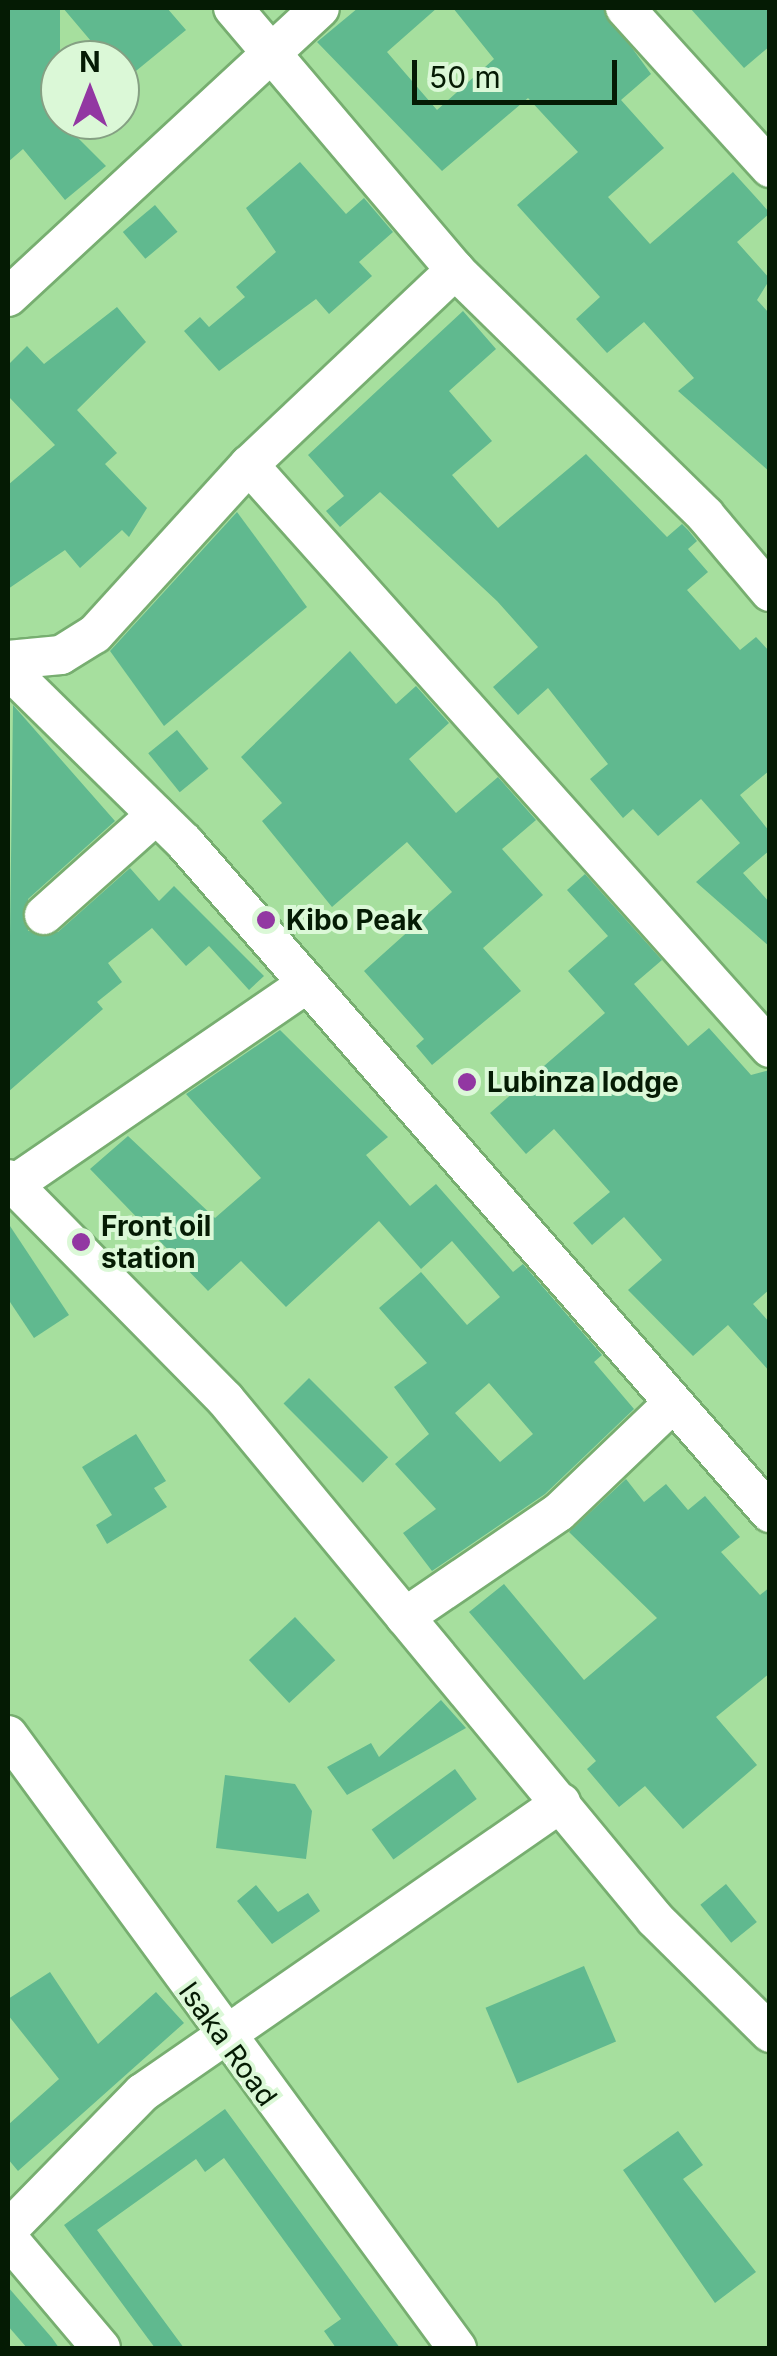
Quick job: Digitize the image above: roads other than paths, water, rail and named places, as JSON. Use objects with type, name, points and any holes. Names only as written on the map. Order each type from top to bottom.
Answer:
[{"type":"street","points":[[234,8],[455,270],[704,515],[770,592]]},
{"type":"street","points":[[8,297],[267,50],[320,8]]},
{"type":"street","points":[[626,8],[770,168]]},
{"type":"street","points":[[8,660],[61,654],[96,634],[250,464],[455,270]]},
{"type":"street","points":[[250,464],[770,1048]]},
{"type":"street","points":[[8,669],[156,815],[770,1513]]},
{"type":"street","points":[[44,915],[156,815]]},
{"type":"street","points":[[307,984],[10,1182],[225,1399],[655,1919],[770,2033]]},
{"type":"street","points":[[405,1617],[559,1512],[673,1402]]},
{"type":"street","name":"Isaka Road","points":[[8,1735],[222,2037],[456,2348]]},
{"type":"street","points":[[8,2230],[142,2093],[561,1802]]},
{"type":"street","points":[[8,2238],[101,2348]]},
{"type":"place","name":"Kibo Peak","points":[[266,920]]},
{"type":"place","name":"Lubinza lodge","points":[[467,1082]]},
{"type":"place","name":"Front oil station","points":[[81,1242]]}]
